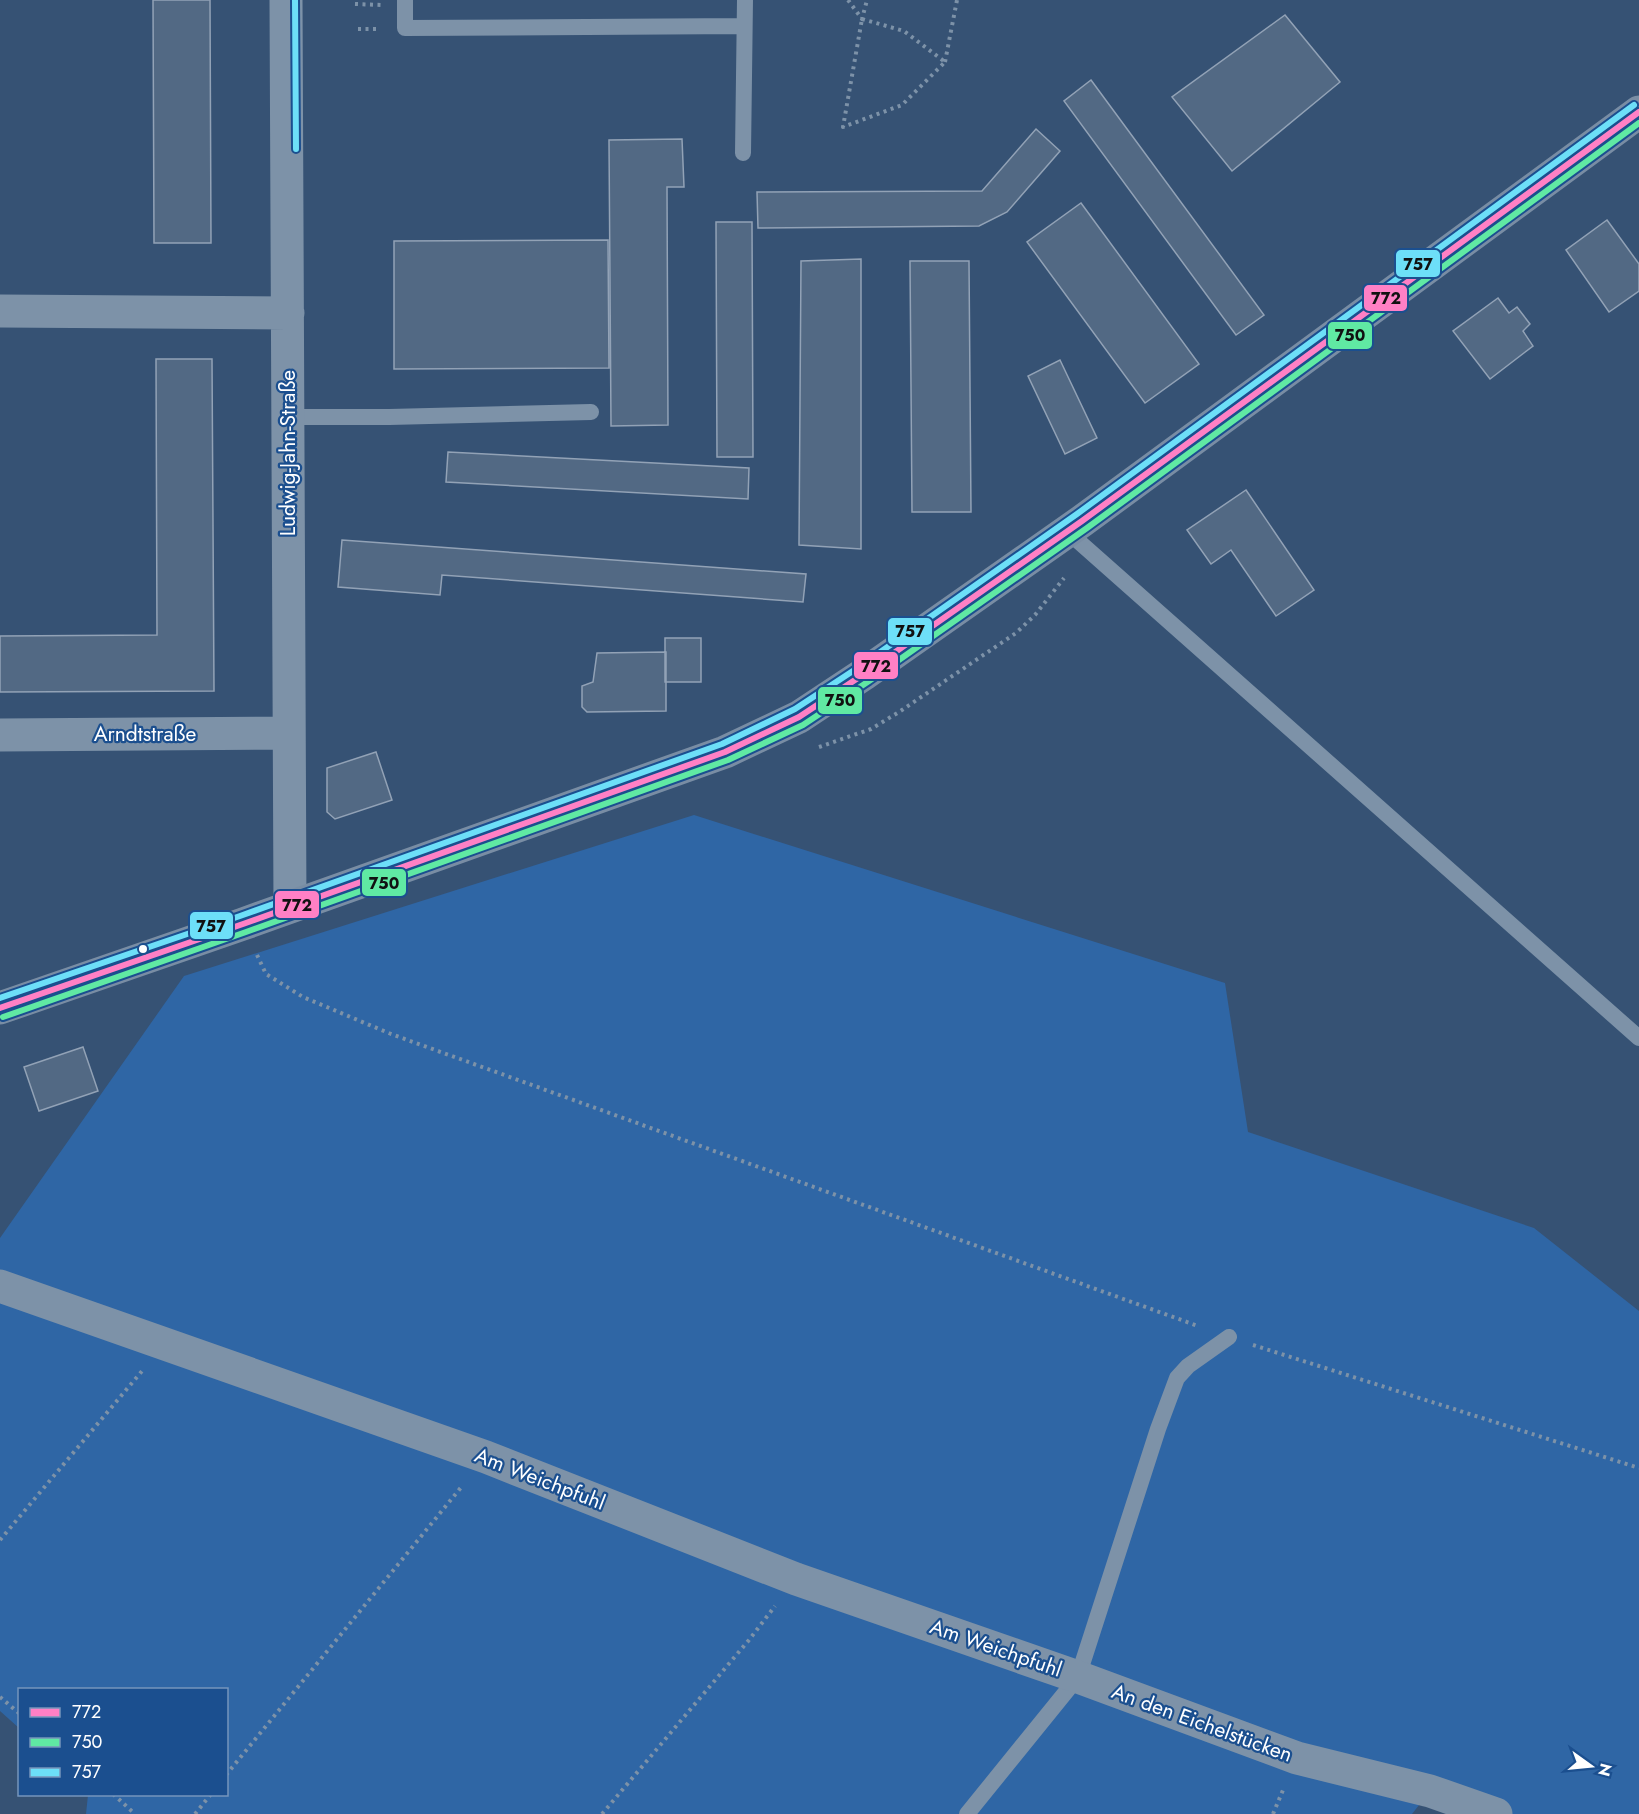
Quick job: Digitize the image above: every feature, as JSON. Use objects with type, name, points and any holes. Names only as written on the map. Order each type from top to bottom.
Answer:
[{"type":"main road","points":[[0,1008],[725,752],[799,717],[1068,532],[1639,112]]},
{"type":"street","name":"Ludwig-Jahn-Straße","points":[[286,0],[290,906]]},
{"type":"street","points":[[0,311],[288,313]]},
{"type":"street","name":"Arndtstraße","points":[[0,735],[289,733]]},
{"type":"street","name":"Am Weichpfuhl","points":[[0,1286],[486,1457],[796,1579],[1078,1677]]},
{"type":"street","name":"An den Eichelstücken","points":[[1078,1677],[1297,1758],[1430,1791],[1496,1814]]},
{"type":"lane","points":[[405,0],[405,28],[744,26]]},
{"type":"lane","points":[[743,153],[745,0]]},
{"type":"lane","points":[[288,417],[591,412]]},
{"type":"lane","points":[[1068,532],[1639,1038]]},
{"type":"lane","points":[[967,1814],[1078,1677],[1158,1429],[1177,1378],[1195,1361],[1229,1337]]},
{"type":"path","points":[[848,0],[862,19],[904,31],[945,62]]},
{"type":"path","points":[[867,0],[843,127],[902,105],[945,62],[957,0]]},
{"type":"path","points":[[243,924],[266,974],[303,998],[391,1034],[1229,1337],[1639,1468]]},
{"type":"path","points":[[0,1540],[165,1343]]},
{"type":"path","points":[[228,1773],[486,1457]]},
{"type":"path","points":[[602,1814],[749,1640],[796,1579]]},
{"type":"path","points":[[0,1697],[18,1712]]},
{"type":"path","points":[[114,1796],[135,1814]]},
{"type":"path","points":[[195,1814],[209,1796]]},
{"type":"shaded area","points":[[694,815],[1225,983],[1248,1132],[1534,1228],[1639,1311],[1639,1814],[1496,1814],[1430,1791],[1412,1814],[86,1814],[88,1796],[228,1796],[228,1688],[18,1688],[18,1727],[0,1711],[0,1238],[184,976]]},
{"type":"building","points":[[153,0],[210,0],[211,243],[154,243]]},
{"type":"building","points":[[1285,15],[1340,82],[1232,171],[1172,97]]},
{"type":"building","points":[[1091,80],[1264,315],[1236,335],[1064,101]]},
{"type":"building","points":[[1036,129],[1060,151],[1007,212],[979,226],[758,228],[757,192],[982,191]]},
{"type":"building","points":[[682,139],[684,187],[667,187],[668,425],[611,426],[609,140]]},
{"type":"building","points":[[1081,203],[1199,364],[1145,403],[1027,242]]},
{"type":"building","points":[[1607,220],[1639,264],[1639,291],[1609,312],[1566,250]]},
{"type":"building","points":[[716,222],[752,222],[753,457],[717,457]]},
{"type":"building","points":[[608,240],[609,368],[394,369],[394,241]]},
{"type":"building","points":[[861,259],[861,549],[799,545],[801,261]]},
{"type":"building","points":[[910,261],[969,261],[971,512],[912,512]]},
{"type":"building","points":[[1498,298],[1509,313],[1517,307],[1530,324],[1523,331],[1533,346],[1490,379],[1453,331]]},
{"type":"building","points":[[156,359],[212,359],[214,691],[0,692],[0,636],[157,635]]},
{"type":"building","points":[[1060,360],[1097,438],[1065,454],[1028,376]]},
{"type":"building","points":[[448,452],[749,468],[748,499],[446,482]]},
{"type":"building","points":[[1246,490],[1314,590],[1276,616],[1231,550],[1211,564],[1187,530]]},
{"type":"building","points":[[342,540],[806,574],[803,602],[442,575],[440,595],[338,587]]},
{"type":"building","points":[[665,638],[701,638],[701,682],[665,682]]},
{"type":"building","points":[[666,652],[666,711],[587,712],[582,707],[582,686],[593,682],[597,653]]},
{"type":"building","points":[[376,752],[392,800],[335,819],[327,812],[327,768]]},
{"type":"building","points":[[83,1047],[98,1091],[39,1111],[24,1067]]},
{"type":"transit line","name":"757","points":[[295,0],[296,149]]},
{"type":"transit line","name":"757","points":[[0,998],[240,916],[722,744],[795,709],[859,667],[1077,514],[1634,105]]},
{"type":"transit line","name":"772","points":[[0,1008],[725,752],[799,717],[1082,521],[1639,112]]},
{"type":"transit line","name":"750","points":[[3,1017],[728,760],[803,725],[1087,528],[1639,123]]}]
